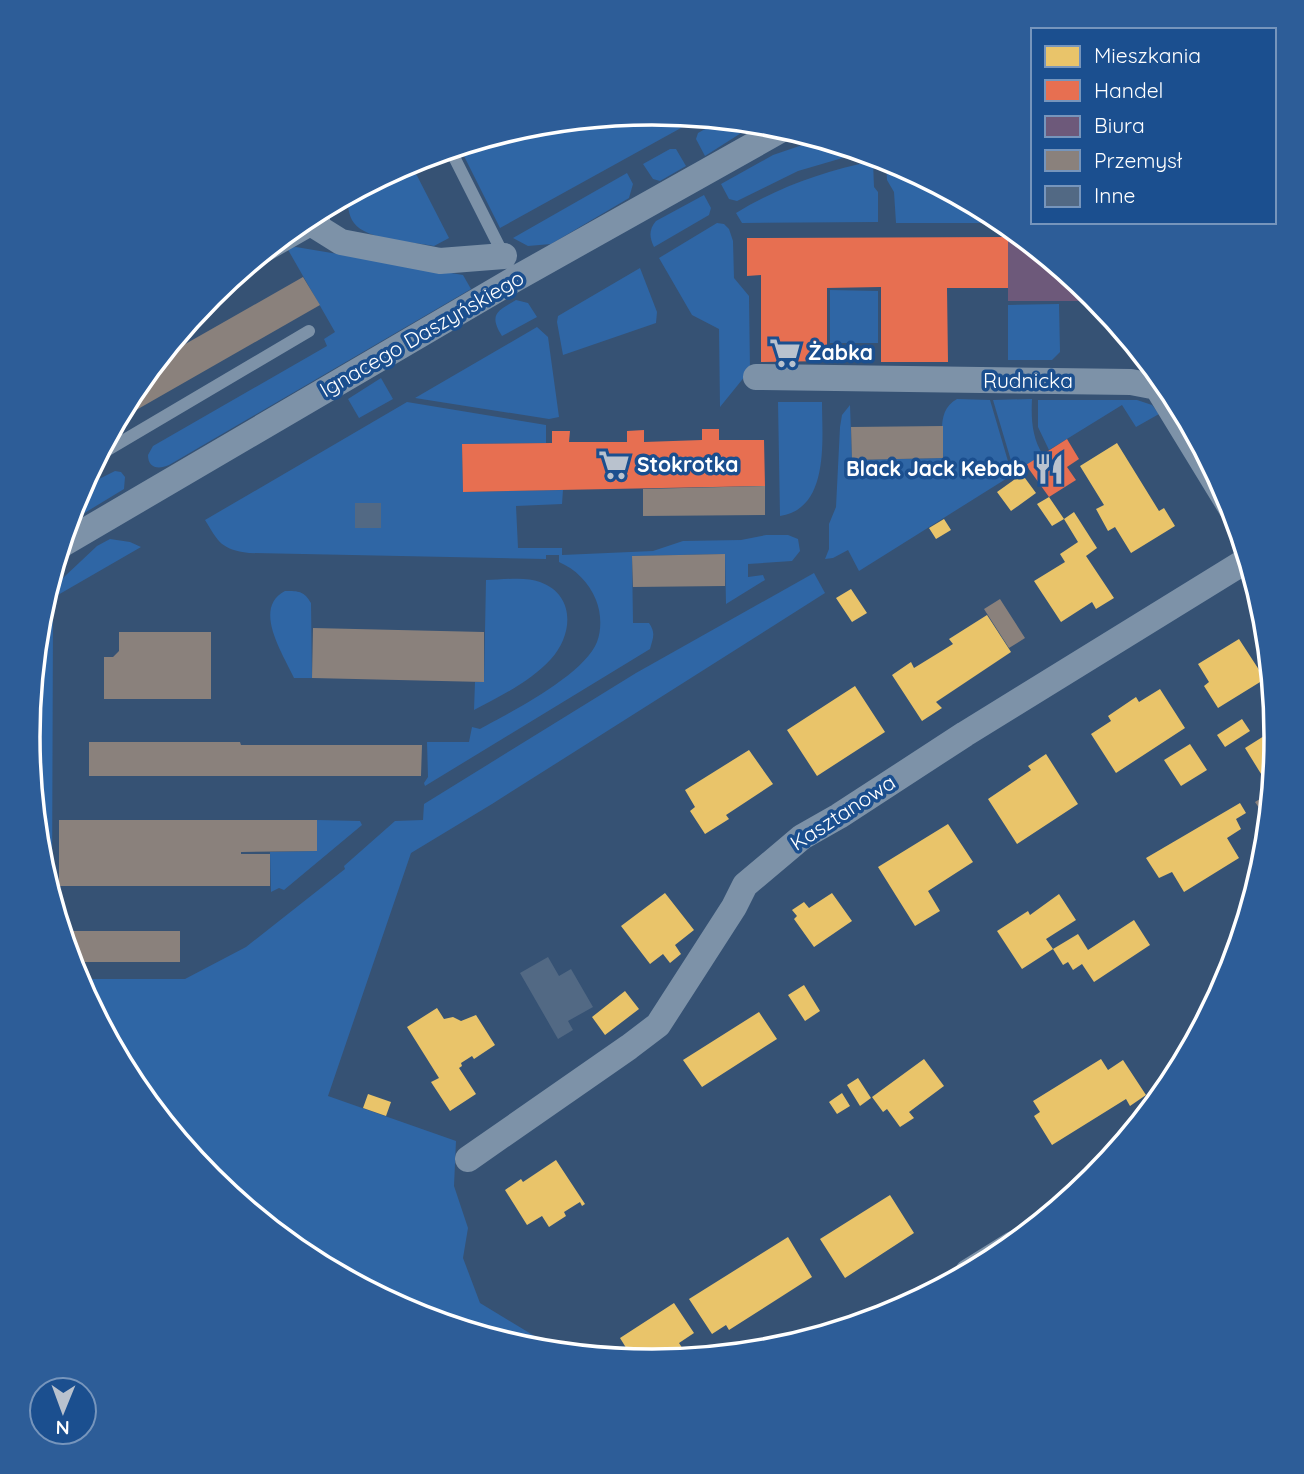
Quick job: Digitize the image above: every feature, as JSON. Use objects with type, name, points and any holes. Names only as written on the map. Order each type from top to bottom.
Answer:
[{"type":"street","name":"Ignacego Daszyńskiego","points":[[74,537],[510,268],[761,135]]},
{"type":"street","points":[[320,223],[341,242],[440,261],[510,268]]},
{"type":"street","name":"Rudnicka","points":[[756,377],[1149,381]]},
{"type":"street","name":"Kasztanowa","points":[[468,1158],[658,1025],[734,907],[745,885],[802,836],[1239,565]]},
{"type":"lane","points":[[455,158],[510,268]]},
{"type":"lane","points":[[114,446],[309,331]]},
{"type":"shaded area","points":[[652,125],[683,127],[500,228],[464,155],[494,146],[572,130]]},
{"type":"shaded area","points":[[707,128],[743,132],[705,156],[696,139],[698,133]]},
{"type":"shaded area","points":[[804,145],[846,157],[798,171],[737,201],[729,199],[721,184],[773,155]]},
{"type":"shaded area","points":[[670,149],[676,149],[686,166],[660,181],[653,179],[643,164]]},
{"type":"shaded area","points":[[863,163],[873,167],[874,187],[878,192],[878,222],[742,223],[736,213],[769,195],[837,170]]},
{"type":"shaded area","points":[[887,172],[923,188],[984,223],[896,223],[894,192],[887,180]]},
{"type":"shaded area","points":[[416,173],[449,238],[434,246],[379,237],[360,229],[349,213],[348,206]]},
{"type":"shaded area","points":[[627,173],[633,184],[629,198],[551,244],[528,246],[513,238]]},
{"type":"shaded area","points":[[704,195],[711,208],[709,215],[654,247],[650,233],[656,221]]},
{"type":"shaded area","points":[[717,223],[724,224],[729,229],[733,241],[734,278],[749,296],[750,370],[720,407],[719,329],[692,315],[659,258]]},
{"type":"shaded area","points":[[296,247],[463,275],[471,289],[169,465],[152,465],[148,455],[153,446],[327,346],[324,339],[335,332],[287,248]]},
{"type":"shaded area","points":[[640,268],[657,312],[656,323],[563,355],[558,316]]},
{"type":"shaded area","points":[[830,290],[878,291],[878,343],[830,343]]},
{"type":"shaded area","points":[[516,300],[528,303],[537,317],[502,336],[496,323],[497,314]]},
{"type":"shaded area","points":[[1059,304],[1060,352],[1052,360],[1008,360],[1008,305]]},
{"type":"shaded area","points":[[537,327],[548,337],[559,417],[549,419],[415,398]]},
{"type":"shaded area","points":[[381,378],[393,399],[359,418],[348,399]]},
{"type":"shaded area","points":[[957,399],[990,400],[1010,468],[1005,471],[1009,477],[859,571],[848,550],[825,559],[829,549],[829,524],[836,507],[840,427],[842,415],[850,405],[852,460],[943,458],[943,418],[950,404]]},
{"type":"shaded area","points":[[1032,399],[1033,428],[1043,455],[1015,474],[993,400]]},
{"type":"shaded area","points":[[1038,400],[1137,400],[1152,405],[1159,414],[1136,427],[1122,405],[1049,450],[1038,427]]},
{"type":"shaded area","points":[[407,402],[546,425],[546,443],[462,444],[463,492],[563,490],[562,504],[516,506],[518,548],[562,548],[562,555],[653,551],[683,541],[741,540],[766,535],[788,535],[798,539],[800,551],[792,561],[748,564],[748,577],[763,575],[765,580],[726,604],[725,554],[632,556],[633,623],[649,623],[653,633],[650,649],[425,786],[428,777],[427,742],[469,742],[472,727],[480,729],[527,703],[562,680],[590,655],[600,632],[600,621],[596,600],[585,582],[571,568],[559,562],[559,555],[546,555],[546,559],[249,553],[222,544],[205,520]]},
{"type":"shaded area","points":[[778,402],[822,402],[822,452],[815,487],[808,500],[796,511],[780,516]]},
{"type":"shaded area","points":[[115,471],[121,472],[125,477],[124,489],[83,514],[87,503],[97,480]]},
{"type":"shaded area","points":[[110,539],[141,547],[57,595],[61,580],[97,546]]},
{"type":"shaded area","points":[[814,573],[825,593],[411,853],[328,1096],[456,1141],[454,1186],[468,1228],[463,1258],[480,1303],[538,1338],[455,1316],[381,1286],[312,1246],[280,1222],[219,1170],[167,1109],[122,1043],[90,979],[185,979],[246,947],[345,869],[344,866],[395,821],[423,820],[424,804],[636,673]]},
{"type":"shaded area","points":[[527,579],[552,588],[565,606],[567,628],[558,649],[543,667],[515,688],[474,710],[475,682],[484,682],[486,580]]},
{"type":"shaded area","points":[[285,591],[301,592],[311,603],[312,678],[294,678],[273,632],[271,608],[275,599]]},
{"type":"shaded area","points":[[53,614],[52,857],[45,817],[40,737],[45,657]]},
{"type":"shaded area","points":[[317,820],[360,821],[362,825],[284,890],[279,888],[271,892],[270,852],[317,851]]},
{"type":"building: Mieszkania","points":[[1117,443],[1159,511],[1164,508],[1175,526],[1131,553],[1115,527],[1108,531],[1096,509],[1104,505],[1080,466]]},
{"type":"building: Mieszkania","points":[[1022,474],[1036,493],[1011,511],[997,492]]},
{"type":"building: Mieszkania","points":[[1049,497],[1064,519],[1052,526],[1037,504]]},
{"type":"building: Mieszkania","points":[[1074,512],[1097,548],[1086,556],[1114,598],[1096,609],[1092,602],[1061,622],[1034,581],[1065,562],[1060,554],[1078,542],[1064,519]]},
{"type":"building: Mieszkania","points":[[944,519],[951,530],[936,539],[929,528]]},
{"type":"building: Mieszkania","points":[[851,589],[867,613],[852,622],[836,598]]},
{"type":"building: Mieszkania","points":[[987,615],[1011,652],[936,702],[942,708],[922,721],[892,675],[911,662],[914,668],[953,644],[949,639]]},
{"type":"building: Mieszkania","points":[[1239,639],[1260,671],[1261,682],[1218,708],[1204,686],[1209,682],[1198,664]]},
{"type":"building: Mieszkania","points":[[855,686],[885,732],[817,776],[787,730]]},
{"type":"building: Mieszkania","points":[[1160,689],[1185,728],[1116,773],[1091,734],[1111,721],[1108,716],[1136,697],[1139,702]]},
{"type":"building: Mieszkania","points":[[1242,719],[1250,731],[1225,747],[1217,735]]},
{"type":"building: Mieszkania","points":[[1264,736],[1262,776],[1245,748]]},
{"type":"building: Mieszkania","points":[[1190,744],[1207,770],[1181,786],[1164,760]]},
{"type":"building: Mieszkania","points":[[749,750],[773,784],[726,815],[729,819],[705,834],[690,811],[695,807],[685,790]]},
{"type":"building: Mieszkania","points":[[1046,754],[1078,804],[1017,844],[988,799],[1031,770],[1028,766]]},
{"type":"building: Mieszkania","points":[[1240,803],[1246,813],[1236,819],[1241,829],[1227,838],[1239,858],[1184,892],[1172,872],[1159,878],[1146,858]]},
{"type":"building: Mieszkania","points":[[948,824],[973,862],[928,891],[940,911],[915,926],[878,867]]},
{"type":"building: Mieszkania","points":[[665,893],[694,930],[675,945],[681,954],[670,963],[663,954],[650,964],[621,926]]},
{"type":"building: Mieszkania","points":[[832,893],[852,921],[814,947],[794,919],[797,916],[792,910],[804,902],[809,908]]},
{"type":"building: Mieszkania","points":[[1059,894],[1076,920],[1046,939],[1053,949],[1022,969],[997,931],[1028,911],[1030,915]]},
{"type":"building: Mieszkania","points":[[1134,920],[1150,945],[1094,982],[1082,964],[1073,970],[1068,962],[1063,965],[1053,949],[1078,934],[1088,950]]},
{"type":"building: Mieszkania","points":[[804,985],[820,1011],[805,1021],[788,995]]},
{"type":"building: Mieszkania","points":[[625,991],[639,1009],[605,1035],[592,1017]]},
{"type":"building: Mieszkania","points":[[437,1008],[444,1019],[453,1017],[461,1021],[476,1015],[495,1045],[474,1059],[472,1056],[461,1063],[459,1068],[476,1094],[450,1111],[431,1082],[439,1078],[407,1027]]},
{"type":"building: Mieszkania","points":[[759,1012],[777,1039],[702,1087],[683,1060]]},
{"type":"building: Mieszkania","points":[[924,1059],[944,1086],[909,1112],[914,1118],[900,1127],[887,1109],[883,1112],[872,1097]]},
{"type":"building: Mieszkania","points":[[1101,1059],[1108,1070],[1123,1060],[1146,1095],[1130,1106],[1126,1099],[1052,1145],[1034,1116],[1040,1112],[1033,1101]]},
{"type":"building: Mieszkania","points":[[858,1078],[871,1098],[860,1106],[847,1085]]},
{"type":"building: Mieszkania","points":[[842,1093],[850,1106],[837,1114],[829,1102]]},
{"type":"building: Mieszkania","points":[[368,1094],[391,1102],[386,1116],[363,1108]]},
{"type":"building: Mieszkania","points":[[556,1160],[585,1204],[582,1206],[580,1202],[564,1212],[566,1216],[549,1227],[542,1216],[527,1225],[505,1190],[521,1179],[523,1182]]},
{"type":"building: Mieszkania","points":[[890,1195],[914,1233],[845,1278],[820,1239]]},
{"type":"building: Mieszkania","points":[[788,1237],[812,1277],[729,1330],[726,1325],[712,1334],[689,1299]]},
{"type":"building: Mieszkania","points":[[674,1303],[694,1333],[679,1343],[682,1348],[626,1348],[620,1338]]},
{"type":"building: Handel","points":[[1004,237],[1008,240],[1008,288],[947,288],[948,362],[881,362],[881,287],[827,288],[827,361],[761,362],[761,275],[747,276],[747,238]]},
{"type":"building: Handel","name":"Stokrotka","points":[[702,429],[719,429],[719,440],[764,440],[765,486],[463,492],[462,444],[552,443],[552,431],[570,431],[569,442],[627,442],[627,431],[644,430],[644,442],[702,440]]},
{"type":"building: Handel","name":"Black Jack Kebab","points":[[1067,439],[1079,459],[1067,467],[1076,480],[1049,497],[1026,465]]},
{"type":"building: Biura","points":[[1008,240],[1082,301],[1008,301]]},
{"type":"building: Przemysł","points":[[303,277],[320,305],[134,411],[183,345]]},
{"type":"building: Przemysł","points":[[943,426],[943,458],[852,460],[851,427]]},
{"type":"building: Przemysł","points":[[765,486],[765,515],[643,516],[643,489]]},
{"type":"building: Przemysł","points":[[725,554],[725,586],[633,587],[632,556]]},
{"type":"building: Przemysł","points":[[1000,599],[1025,638],[1009,648],[984,609]]},
{"type":"building: Przemysł","points":[[313,628],[484,632],[484,682],[312,678]]},
{"type":"building: Przemysł","points":[[119,632],[211,632],[211,699],[104,699],[104,657],[113,657],[119,651]]},
{"type":"building: Przemysł","points":[[89,742],[422,745],[421,776],[89,776]]},
{"type":"building: Przemysł","points":[[59,820],[317,820],[317,851],[241,852],[270,854],[270,886],[59,886]]},
{"type":"building: Przemysł","points":[[72,931],[180,931],[180,962],[84,962]]},
{"type":"building: Inne","points":[[355,503],[381,503],[381,528],[355,528]]},
{"type":"building: Inne","points":[[548,957],[559,976],[571,969],[593,1007],[568,1021],[573,1030],[558,1039],[520,973]]},
{"type":"place","name":"Żabka","points":[[785,353]]},
{"type":"place","name":"Stokrotka","points":[[614,465]]},
{"type":"place","name":"Black Jack Kebab","points":[[1049,469]]}]
